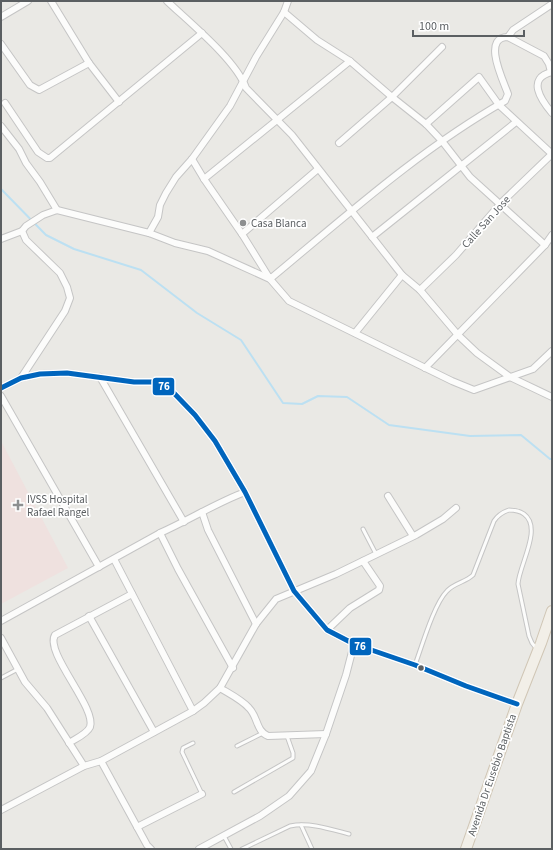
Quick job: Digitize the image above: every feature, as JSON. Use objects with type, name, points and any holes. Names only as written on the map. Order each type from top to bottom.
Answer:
[{"type":"main road","name":"Avenida Dr Eusebio Baptista","points":[[466,849],[517,704],[539,650],[552,611]]},
{"type":"street","points":[[1,17],[28,1]]},
{"type":"street","points":[[51,1],[89,63],[119,102]]},
{"type":"street","points":[[167,1],[227,60],[243,81],[246,88],[292,135],[402,275],[420,290],[458,336],[477,353],[510,377],[552,397]]},
{"type":"street","points":[[149,233],[158,218],[160,205],[166,193],[230,106],[284,12],[288,1]]},
{"type":"street","points":[[508,37],[513,30],[552,4]]},
{"type":"street","points":[[284,12],[316,40],[350,61],[426,124],[442,141],[470,177],[501,203],[545,245]]},
{"type":"street","points":[[5,103],[38,152],[47,158],[50,158],[202,34]]},
{"type":"street","points":[[270,279],[352,210],[442,141],[505,101],[508,94],[496,59],[495,48],[498,40],[503,37],[508,37],[544,56],[549,64],[551,72],[545,74],[540,80],[538,83],[538,90],[541,100],[552,113]]},
{"type":"street","points":[[1,44],[30,85],[39,90],[89,63]]},
{"type":"street","points":[[339,143],[392,97],[442,47]]},
{"type":"street","points":[[204,179],[350,61]]},
{"type":"street","points":[[426,124],[479,77],[499,105],[552,154]]},
{"type":"street","points":[[372,237],[516,122]]},
{"type":"street","points":[[1,126],[19,148],[26,163],[40,182],[57,210]]},
{"type":"street","points":[[19,148],[30,140]]},
{"type":"street","name":"Calle San Jose","points":[[420,290],[456,255],[501,203],[552,154]]},
{"type":"street","points":[[192,159],[270,279],[289,301],[460,385],[474,390],[533,369],[552,351]]},
{"type":"street","points":[[242,234],[318,169]]},
{"type":"street","points":[[1,239],[22,232],[26,226],[40,217],[57,210],[149,233],[175,243],[208,251],[270,279]]},
{"type":"street","points":[[21,378],[65,312],[70,298],[68,287],[60,273],[26,240],[22,232]]},
{"type":"street","points":[[425,368],[458,336],[545,245],[552,235]]},
{"type":"street","points":[[355,333],[402,275]]},
{"type":"street","points":[[1,388],[21,378],[40,374],[67,373],[134,382],[154,382],[170,389],[195,415],[215,441],[245,492],[294,592],[327,630],[354,644],[415,665],[466,686],[517,704]]},
{"type":"street","points":[[100,377],[184,522]]},
{"type":"street","points":[[1,396],[99,567]]},
{"type":"street","points":[[1,622],[160,533],[225,500],[245,492]]},
{"type":"street","points":[[388,496],[414,536]]},
{"type":"street","points":[[1,810],[84,766],[101,761],[193,711],[204,703],[220,688],[233,668],[256,624],[276,599],[363,561],[414,536],[456,508]]},
{"type":"street","points":[[202,512],[208,530],[256,624]]},
{"type":"street","points":[[160,533],[178,569],[233,668]]},
{"type":"street","points":[[114,559],[193,711]]},
{"type":"street","points":[[327,630],[350,608],[379,590],[380,586],[363,561]]},
{"type":"street","points":[[69,743],[88,730],[91,721],[87,708],[58,655],[53,644],[53,638],[55,635],[89,616],[132,594]]},
{"type":"street","points":[[89,616],[154,732]]},
{"type":"street","points":[[1,638],[30,689],[47,708],[84,766]]},
{"type":"street","points":[[199,849],[260,816],[289,796],[311,771],[326,734],[346,675],[354,644]]},
{"type":"street","points":[[220,688],[250,709],[263,733],[271,737],[326,734]]},
{"type":"street","points":[[101,761],[147,845],[151,849]]},
{"type":"street","points":[[137,827],[202,794]]},
{"type":"lane","points":[[415,665],[432,620],[445,594],[451,588],[473,575],[494,521],[501,514],[509,510],[523,513],[528,518],[531,525],[531,538],[518,584],[529,636],[532,643],[539,650]]},
{"type":"lane","points":[[363,529],[376,555]]},
{"type":"lane","points":[[1,678],[18,669]]},
{"type":"lane","points":[[237,746],[263,733]]},
{"type":"lane","points":[[234,792],[292,758],[293,753],[287,736]]},
{"type":"lane","points":[[193,743],[183,748],[182,752],[202,794]]},
{"type":"lane","points":[[301,825],[312,849]]},
{"type":"lane","points":[[242,849],[290,826],[301,825],[349,834]]},
{"type":"lane","points":[[224,836],[231,849]]},
{"type":"shaded area","name":"IVSS Hospital Rafael Rangel","points":[[1,441],[68,568],[1,604]]},
{"type":"waterway","points":[[1,189],[46,235],[74,249],[141,270],[197,313],[241,340],[283,403],[302,404],[318,396],[347,397],[389,425],[470,436],[521,435],[550,459],[552,459]]},
{"type":"transit line","name":"76","points":[[1,388],[21,378],[40,374],[67,373],[134,382],[154,382],[170,389],[195,415],[215,441],[245,492],[294,591],[327,630],[354,644],[415,665],[466,686],[517,704]]},
{"type":"place","name":"Casa Blanca","points":[[243,223]]},
{"type":"place","name":"IVSS Hospital Rafael Rangel","points":[[18,505]]}]
